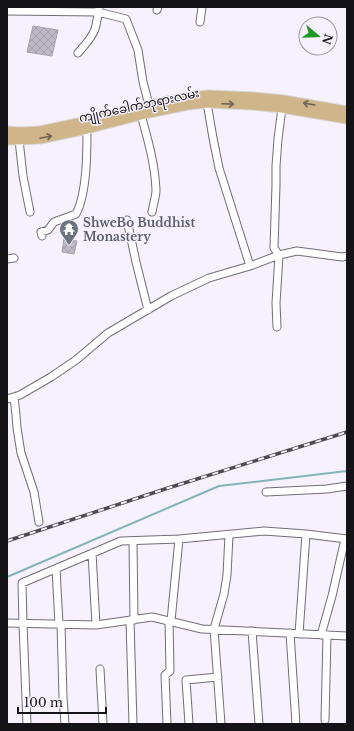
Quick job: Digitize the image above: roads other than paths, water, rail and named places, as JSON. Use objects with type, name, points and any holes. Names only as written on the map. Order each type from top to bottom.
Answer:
[{"type":"main road","name":"ကျိုက်ခေါက်ဘုရားလမ်း","points":[[7,131],[40,131],[149,105],[188,97],[208,95],[284,100],[347,111]]},
{"type":"main road","name":"ကျိုက်ခေါက်ဘုရားလမ်း","points":[[7,140],[40,139],[141,115],[188,105],[207,103],[282,108],[347,119]]},
{"type":"street","points":[[200,22],[202,7]]},
{"type":"street","points":[[7,11],[98,9],[124,18],[128,21],[138,50],[143,82],[149,105]]},
{"type":"street","points":[[78,53],[95,30],[98,9]]},
{"type":"street","points":[[207,103],[212,138],[219,168],[250,266]]},
{"type":"street","points":[[277,327],[276,303],[278,256],[274,248],[276,166],[282,108]]},
{"type":"street","points":[[141,115],[151,149],[156,191],[152,212]]},
{"type":"street","points":[[42,236],[41,232],[48,230],[54,222],[76,214],[79,208],[83,193],[87,162],[87,129]]},
{"type":"street","points":[[19,140],[23,176],[30,212]]},
{"type":"street","points":[[127,220],[148,310]]},
{"type":"street","points":[[39,522],[34,492],[21,453],[16,415],[10,398],[20,395],[51,378],[76,360],[108,333],[171,296],[209,278],[297,251],[342,257],[347,256]]},
{"type":"street","points":[[266,492],[327,489],[347,486]]},
{"type":"street","points":[[27,724],[22,583],[121,541],[179,539],[264,531],[346,539],[324,635],[325,720]]},
{"type":"street","points":[[299,634],[306,534]]},
{"type":"street","points":[[221,724],[214,629],[224,594],[227,575],[229,535]]},
{"type":"street","points":[[167,724],[165,675],[170,671],[170,621],[179,539]]},
{"type":"street","points":[[133,541],[133,724]]},
{"type":"street","points":[[92,553],[96,625]]},
{"type":"street","points":[[56,569],[65,724]]},
{"type":"street","points":[[7,623],[96,625],[152,617],[202,629],[347,636]]},
{"type":"street","points":[[252,631],[259,724]]},
{"type":"street","points":[[290,633],[296,724]]},
{"type":"street","points":[[100,669],[103,724]]},
{"type":"street","points":[[189,724],[186,680],[218,677]]},
{"type":"waterway","points":[[7,577],[219,486],[347,471]]},
{"type":"railway","points":[[7,541],[165,489],[347,432]]},
{"type":"place","name":"ShweBo Buddhist Monastery","points":[[69,246]]}]
